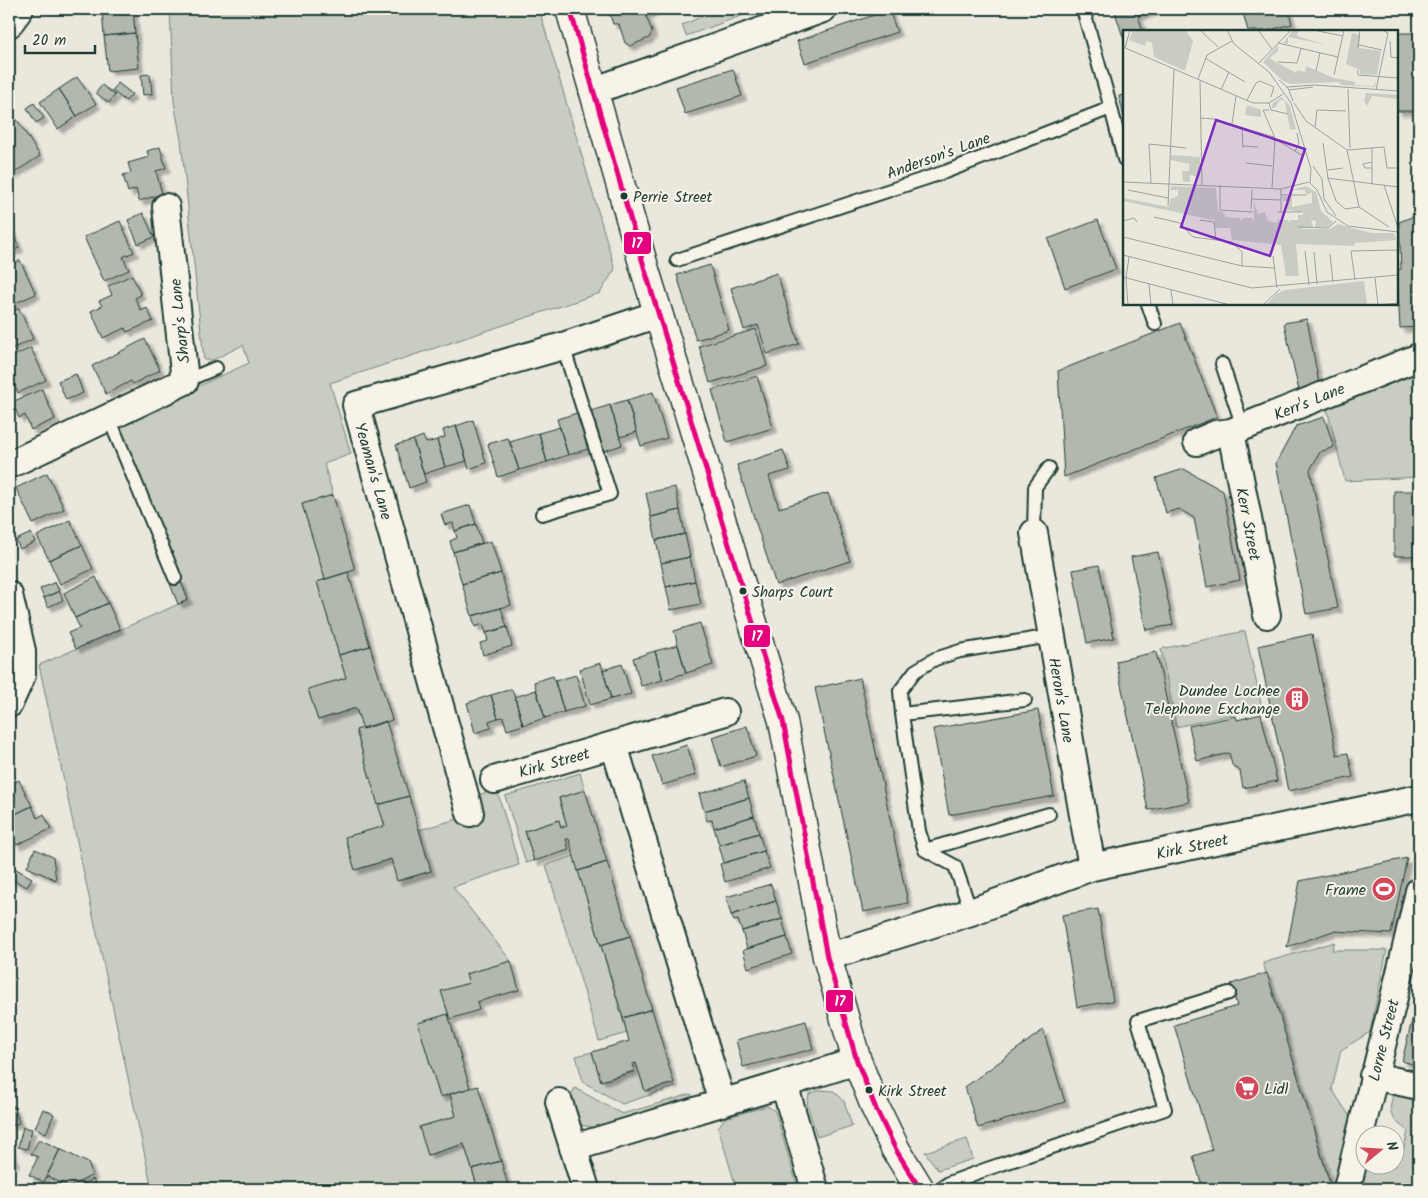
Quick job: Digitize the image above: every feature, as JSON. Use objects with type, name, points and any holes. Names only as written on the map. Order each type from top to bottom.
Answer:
[{"type":"street","points":[[9,24],[20,9]]},
{"type":"street","points":[[570,9],[658,314],[783,721],[827,957],[857,1061],[896,1150],[920,1189]]},
{"type":"street","points":[[593,91],[822,9]]},
{"type":"street","name":"Sharp's Lane","points":[[9,465],[185,381],[166,207]]},
{"type":"street","name":"Yeaman's Lane","points":[[470,813],[356,405],[563,346],[658,314]]},
{"type":"street","name":"Kerr's Lane","points":[[1197,442],[1216,434],[1237,430],[1419,357]]},
{"type":"street","name":"Kerr Street","points":[[1237,430],[1267,615]]},
{"type":"street","name":"Heron's Lane","points":[[1034,532],[1092,866]]},
{"type":"street","points":[[9,595],[22,651],[22,675],[9,704]]},
{"type":"street","name":"Kirk Street","points":[[494,780],[725,712]]},
{"type":"street","points":[[614,745],[722,1102]]},
{"type":"street","name":"Kirk Street","points":[[827,957],[971,912],[1092,866],[1419,798]]},
{"type":"street","name":"Lorne Street","points":[[1347,1189],[1373,1076],[1412,949],[1419,891]]},
{"type":"street","points":[[573,1148],[857,1061]]},
{"type":"street","points":[[1373,1076],[1419,1086]]},
{"type":"street","points":[[784,1084],[815,1189]]},
{"type":"street","points":[[559,1102],[586,1189]]},
{"type":"lane","points":[[1083,9],[1123,156]]},
{"type":"lane","name":"Anderson's Lane","points":[[677,260],[945,172],[1111,108]]},
{"type":"lane","points":[[1148,305],[1155,324]]},
{"type":"lane","points":[[542,514],[610,494],[563,346]]},
{"type":"lane","points":[[1222,364],[1237,430]]},
{"type":"lane","points":[[185,381],[216,368]]},
{"type":"lane","points":[[109,418],[175,578]]},
{"type":"lane","points":[[1034,532],[1035,487],[1048,468]]},
{"type":"lane","points":[[971,912],[955,866],[925,850],[919,831],[900,691],[915,671],[935,659],[960,651],[1051,636]]},
{"type":"lane","points":[[902,714],[1025,700]]},
{"type":"lane","points":[[925,850],[1050,814]]},
{"type":"lane","points":[[940,1189],[949,1183],[986,1169],[1165,1109],[1138,1021],[1230,993]]},
{"type":"shaded area","points":[[170,9],[539,9],[615,269],[600,293],[330,383],[351,454],[324,464],[333,495],[302,504],[325,579],[317,582],[346,678],[308,689],[318,720],[356,708],[363,729],[356,731],[385,826],[345,837],[355,870],[391,859],[398,881],[431,871],[419,830],[481,812],[477,795],[497,790],[519,865],[453,887],[511,961],[466,974],[469,983],[442,991],[448,1014],[418,1023],[440,1097],[450,1094],[456,1116],[420,1127],[428,1155],[464,1144],[478,1189],[152,1189],[39,665],[188,600],[118,423],[249,363],[243,345],[213,360],[204,360],[181,140],[174,102]]},
{"type":"shaded area","points":[[698,9],[760,9],[686,36],[682,25],[701,17]]},
{"type":"shaded area","points":[[1419,371],[1419,477],[1345,481],[1326,405]]},
{"type":"shaded area","points":[[1245,631],[1262,708],[1176,727],[1161,649]]},
{"type":"shaded area","points":[[580,773],[585,790],[559,798],[567,826],[561,828],[559,820],[525,831],[534,861],[526,863],[505,796]]},
{"type":"shaded area","points":[[574,856],[627,1033],[599,1041],[546,865]]},
{"type":"shaded area","points":[[1335,942],[1332,950],[1387,950],[1370,1032],[1341,1050],[1332,1089],[1352,1120],[1338,1189],[1312,1189],[1330,1184],[1263,963]]},
{"type":"shaded area","points":[[592,1052],[601,1081],[634,1072],[632,1064],[636,1063],[645,1091],[674,1083],[675,1087],[622,1104],[583,1082],[576,1056]]},
{"type":"shaded area","points":[[575,1088],[622,1114],[691,1094],[693,1098],[596,1128],[581,1125],[571,1095]]},
{"type":"shaded area","points":[[820,1090],[834,1091],[844,1101],[852,1126],[817,1137],[807,1104],[809,1094]]},
{"type":"shaded area","points":[[1393,1095],[1419,1099],[1419,1183],[1409,1189],[1359,1189],[1363,1176],[1406,1176],[1406,1140],[1408,1131],[1406,1126],[1402,1126],[1392,1116],[1391,1102]]},
{"type":"shaded area","points":[[767,1106],[775,1111],[798,1189],[730,1189],[736,1187],[718,1127],[725,1118]]},
{"type":"shaded area","points":[[967,1139],[973,1159],[938,1170],[925,1152]]},
{"type":"building","points":[[102,9],[133,9],[135,33],[104,36]]},
{"type":"building","points":[[608,9],[655,9],[646,15],[652,32],[649,38],[630,46],[625,43],[619,24],[613,24]]},
{"type":"building","points":[[1114,9],[1159,9],[1138,16],[1143,30],[1123,30],[1123,37]]},
{"type":"building","points":[[1242,9],[1288,9],[1292,24],[1270,30],[1248,30]]},
{"type":"building","points":[[889,10],[897,32],[805,63],[797,41]]},
{"type":"building","points":[[135,33],[139,68],[108,71],[104,36]]},
{"type":"building","points":[[1398,33],[1419,33],[1419,111],[1398,111]]},
{"type":"building","points":[[733,69],[742,96],[685,114],[676,87]]},
{"type":"building","points":[[150,74],[152,94],[143,95],[141,75]]},
{"type":"building","points":[[77,77],[96,104],[77,116],[59,89]]},
{"type":"building","points":[[118,83],[132,94],[126,101],[112,91]]},
{"type":"building","points":[[102,85],[115,95],[109,103],[96,93]]},
{"type":"building","points":[[59,89],[77,116],[58,129],[40,102]]},
{"type":"building","points":[[1123,95],[1123,113],[1119,96]]},
{"type":"building","points":[[34,103],[44,118],[36,123],[27,108]]},
{"type":"building","points":[[16,118],[40,156],[9,176],[9,123]]},
{"type":"building","points":[[160,147],[166,168],[156,171],[162,194],[139,201],[136,189],[128,192],[123,175],[131,173],[128,163],[149,157],[147,151]]},
{"type":"building","points":[[143,213],[154,237],[138,244],[128,220]]},
{"type":"building","points":[[1419,214],[1419,327],[1400,328],[1398,291],[1398,270],[1401,269],[1399,222]]},
{"type":"building","points":[[1098,220],[1116,269],[1065,288],[1048,239]]},
{"type":"building","points":[[120,221],[134,252],[123,257],[129,270],[104,281],[84,237]]},
{"type":"building","points":[[9,226],[19,248],[9,252]]},
{"type":"building","points":[[20,260],[36,294],[9,306],[9,266]]},
{"type":"building","points":[[710,265],[729,330],[696,340],[677,275]]},
{"type":"building","points":[[777,273],[799,344],[767,354],[758,325],[744,330],[731,288]]},
{"type":"building","points":[[132,275],[141,295],[135,298],[141,311],[147,308],[153,321],[127,332],[125,328],[103,338],[91,311],[102,306],[99,301],[112,295],[108,286]]},
{"type":"building","points":[[19,308],[33,339],[9,350],[9,313]]},
{"type":"building","points":[[1307,319],[1319,384],[1299,391],[1284,323]]},
{"type":"building","points":[[1180,323],[1217,417],[1064,477],[1058,371]]},
{"type":"building","points":[[756,329],[767,366],[710,383],[699,346]]},
{"type":"building","points":[[145,339],[160,370],[133,384],[131,381],[106,394],[92,366]]},
{"type":"building","points":[[31,348],[46,380],[18,393],[9,374],[9,358]]},
{"type":"building","points":[[76,374],[83,393],[66,400],[58,381]]},
{"type":"building","points":[[757,376],[773,428],[727,442],[712,390]]},
{"type":"building","points":[[42,389],[55,419],[31,430],[25,415],[19,418],[12,402]]},
{"type":"building","points":[[653,392],[667,438],[641,446],[627,400]]},
{"type":"building","points":[[627,400],[637,432],[620,437],[610,405]]},
{"type":"building","points":[[610,405],[622,445],[604,451],[591,411]]},
{"type":"building","points":[[577,413],[588,449],[568,455],[557,419]]},
{"type":"building","points":[[1324,417],[1334,447],[1320,452],[1310,470],[1338,608],[1306,614],[1276,463],[1296,426]]},
{"type":"building","points":[[473,420],[486,463],[469,469],[456,426]]},
{"type":"building","points":[[456,426],[467,461],[445,467],[437,440],[445,437],[443,430]]},
{"type":"building","points":[[560,427],[568,455],[547,462],[539,433]]},
{"type":"building","points":[[539,433],[547,462],[519,470],[510,442]]},
{"type":"building","points":[[423,436],[426,443],[437,440],[445,467],[424,474],[413,440]]},
{"type":"building","points":[[508,438],[519,470],[498,477],[488,444]]},
{"type":"building","points":[[413,440],[426,482],[409,488],[396,445]]},
{"type":"building","points":[[783,450],[790,470],[769,476],[779,508],[828,493],[850,561],[776,585],[737,465]]},
{"type":"building","points":[[1184,469],[1223,491],[1240,580],[1207,587],[1194,518],[1179,509],[1166,513],[1156,478]]},
{"type":"building","points":[[47,473],[64,509],[33,524],[16,488]]},
{"type":"building","points":[[675,487],[680,510],[651,517],[646,493]]},
{"type":"building","points":[[1394,491],[1419,491],[1419,556],[1394,556]]},
{"type":"building","points":[[333,495],[355,570],[325,579],[302,504]]},
{"type":"building","points":[[470,505],[476,524],[455,531],[453,523],[445,525],[441,514]]},
{"type":"building","points":[[680,510],[685,534],[656,540],[651,517]]},
{"type":"building","points":[[70,520],[82,545],[49,560],[37,536]]},
{"type":"building","points":[[476,524],[482,543],[453,552],[450,541],[457,538],[455,531]]},
{"type":"building","points":[[31,533],[35,542],[20,549],[16,540]]},
{"type":"building","points":[[685,534],[690,557],[661,563],[656,540]]},
{"type":"building","points":[[491,541],[501,573],[462,584],[453,552]]},
{"type":"building","points":[[82,545],[93,569],[60,584],[49,560]]},
{"type":"building","points":[[1158,552],[1173,625],[1146,630],[1131,557]]},
{"type":"building","points":[[690,557],[695,581],[666,587],[661,563]]},
{"type":"building","points":[[1099,565],[1114,638],[1087,643],[1073,570]]},
{"type":"building","points":[[348,572],[370,646],[339,655],[317,582]]},
{"type":"building","points":[[501,573],[511,605],[472,616],[462,584]]},
{"type":"building","points":[[96,577],[108,603],[75,618],[64,593]]},
{"type":"building","points":[[180,579],[188,600],[178,604],[170,584]]},
{"type":"building","points":[[695,581],[701,604],[671,610],[666,587]]},
{"type":"building","points":[[55,582],[59,591],[44,598],[40,589]]},
{"type":"building","points":[[59,591],[63,600],[48,607],[44,598]]},
{"type":"building","points":[[108,603],[120,629],[76,649],[68,633],[80,628],[75,618]]},
{"type":"building","points":[[501,608],[507,627],[486,633],[483,624],[475,627],[472,616]]},
{"type":"building","points":[[700,623],[713,665],[686,673],[674,631]]},
{"type":"building","points":[[507,627],[512,646],[483,655],[480,643],[488,641],[486,633]]},
{"type":"building","name":"Dundee Lochee Telephone Exchange","points":[[1312,634],[1337,755],[1348,753],[1353,777],[1288,791],[1258,646]]},
{"type":"building","points":[[678,645],[686,673],[663,680],[655,651]]},
{"type":"building","points":[[370,646],[392,720],[363,729],[356,708],[318,720],[308,689],[346,678],[339,655]]},
{"type":"building","points":[[655,651],[663,680],[641,686],[633,658]]},
{"type":"building","points":[[1156,652],[1189,802],[1148,810],[1116,661]]},
{"type":"building","points":[[601,663],[611,699],[590,705],[580,669]]},
{"type":"building","points":[[622,664],[631,694],[611,699],[603,670]]},
{"type":"building","points":[[576,675],[585,706],[564,712],[555,681]]},
{"type":"building","points":[[553,676],[564,712],[545,718],[534,682]]},
{"type":"building","points":[[860,678],[908,903],[863,912],[815,688]]},
{"type":"building","points":[[512,689],[523,725],[507,730],[503,717],[498,718],[491,695]]},
{"type":"building","points":[[536,690],[545,718],[523,725],[515,697]]},
{"type":"building","points":[[491,695],[498,718],[489,721],[491,728],[475,733],[467,703]]},
{"type":"building","points":[[1038,710],[1054,796],[949,815],[933,729]]},
{"type":"building","points":[[1261,714],[1277,781],[1243,788],[1240,771],[1232,765],[1229,753],[1197,761],[1189,726],[1236,716],[1237,720]]},
{"type":"building","points":[[386,721],[409,796],[378,805],[356,730]]},
{"type":"building","points":[[747,726],[756,756],[721,767],[712,737]]},
{"type":"building","points":[[687,745],[696,775],[662,785],[652,756]]},
{"type":"building","points":[[9,775],[14,783],[19,780],[32,806],[9,817]]},
{"type":"building","points":[[744,781],[749,798],[704,811],[699,794]]},
{"type":"building","points":[[585,790],[607,862],[578,871],[569,839],[566,839],[569,850],[534,861],[525,831],[559,820],[561,828],[567,826],[559,798]]},
{"type":"building","points":[[409,796],[431,871],[397,881],[391,859],[355,870],[345,837],[385,826],[378,805]]},
{"type":"building","points":[[749,798],[754,816],[714,828],[712,820],[707,821],[704,811]]},
{"type":"building","points":[[32,806],[37,818],[44,814],[51,829],[16,845],[9,829],[9,817]]},
{"type":"building","points":[[754,816],[759,833],[719,845],[714,828]]},
{"type":"building","points":[[759,833],[764,851],[724,863],[719,845]]},
{"type":"building","points":[[35,849],[53,857],[56,880],[27,867]]},
{"type":"building","points":[[764,851],[770,868],[725,882],[720,864]]},
{"type":"building","points":[[1407,858],[1391,934],[1333,931],[1287,947],[1300,881]]},
{"type":"building","points":[[607,862],[630,936],[601,945],[578,871]]},
{"type":"building","points":[[16,869],[32,878],[27,887],[11,879]]},
{"type":"building","points":[[771,884],[776,901],[731,915],[726,897]]},
{"type":"building","points":[[776,901],[782,919],[742,931],[738,920],[734,921],[731,915]]},
{"type":"building","points":[[1098,909],[1113,1001],[1077,1007],[1062,915]]},
{"type":"building","points":[[782,919],[787,937],[747,949],[742,931]]},
{"type":"building","points":[[630,936],[652,1009],[623,1018],[601,945]]},
{"type":"building","points":[[787,937],[792,954],[748,968],[743,950]]},
{"type":"building","points":[[511,961],[519,990],[477,1002],[479,1010],[450,1019],[441,991],[469,983],[466,974]]},
{"type":"building","name":"Lidl","points":[[1267,973],[1330,1184],[1312,1189],[1203,1189],[1193,1156],[1212,1150],[1174,1025],[1237,1006],[1231,984]]},
{"type":"building","points":[[1419,996],[1419,1066],[1402,1061]]},
{"type":"building","points":[[652,1009],[674,1083],[645,1091],[636,1063],[632,1064],[634,1071],[601,1081],[592,1052],[629,1041],[623,1018]]},
{"type":"building","points":[[448,1014],[470,1088],[440,1097],[418,1023]]},
{"type":"building","points":[[806,1021],[813,1049],[743,1067],[736,1040]]},
{"type":"building","points":[[1043,1030],[1065,1102],[978,1128],[965,1087]]},
{"type":"building","points":[[478,1086],[501,1161],[472,1169],[464,1144],[428,1155],[419,1127],[456,1116],[450,1094]]},
{"type":"building","points":[[14,1106],[19,1123],[9,1126],[9,1108]]},
{"type":"building","points":[[43,1109],[54,1114],[46,1133],[35,1128]]},
{"type":"building","points":[[23,1127],[32,1129],[27,1149],[18,1147]]},
{"type":"building","points":[[39,1139],[60,1149],[44,1182],[29,1175],[38,1157],[31,1154]]},
{"type":"building","points":[[9,1141],[15,1162],[9,1164]]},
{"type":"building","points":[[60,1149],[88,1163],[93,1175],[69,1187],[47,1176]]},
{"type":"building","points":[[501,1161],[509,1189],[478,1189],[472,1169]]},
{"type":"building","points":[[93,1179],[97,1186],[91,1189],[74,1189]]},
{"type":"transit line","name":"17","points":[[570,9],[645,270],[783,721],[827,957],[857,1061],[876,1109],[896,1150],[920,1189]]},
{"type":"place","name":"Perrie Street","points":[[624,196]]},
{"type":"place","name":"Sharps Court","points":[[743,591]]},
{"type":"place","name":"Dundee Lochee Telephone Exchange","points":[[1297,699]]},
{"type":"place","name":"Frame","points":[[1384,889]]},
{"type":"place","name":"Lidl","points":[[1247,1088]]},
{"type":"place","name":"Kirk Street","points":[[869,1090]]}]
